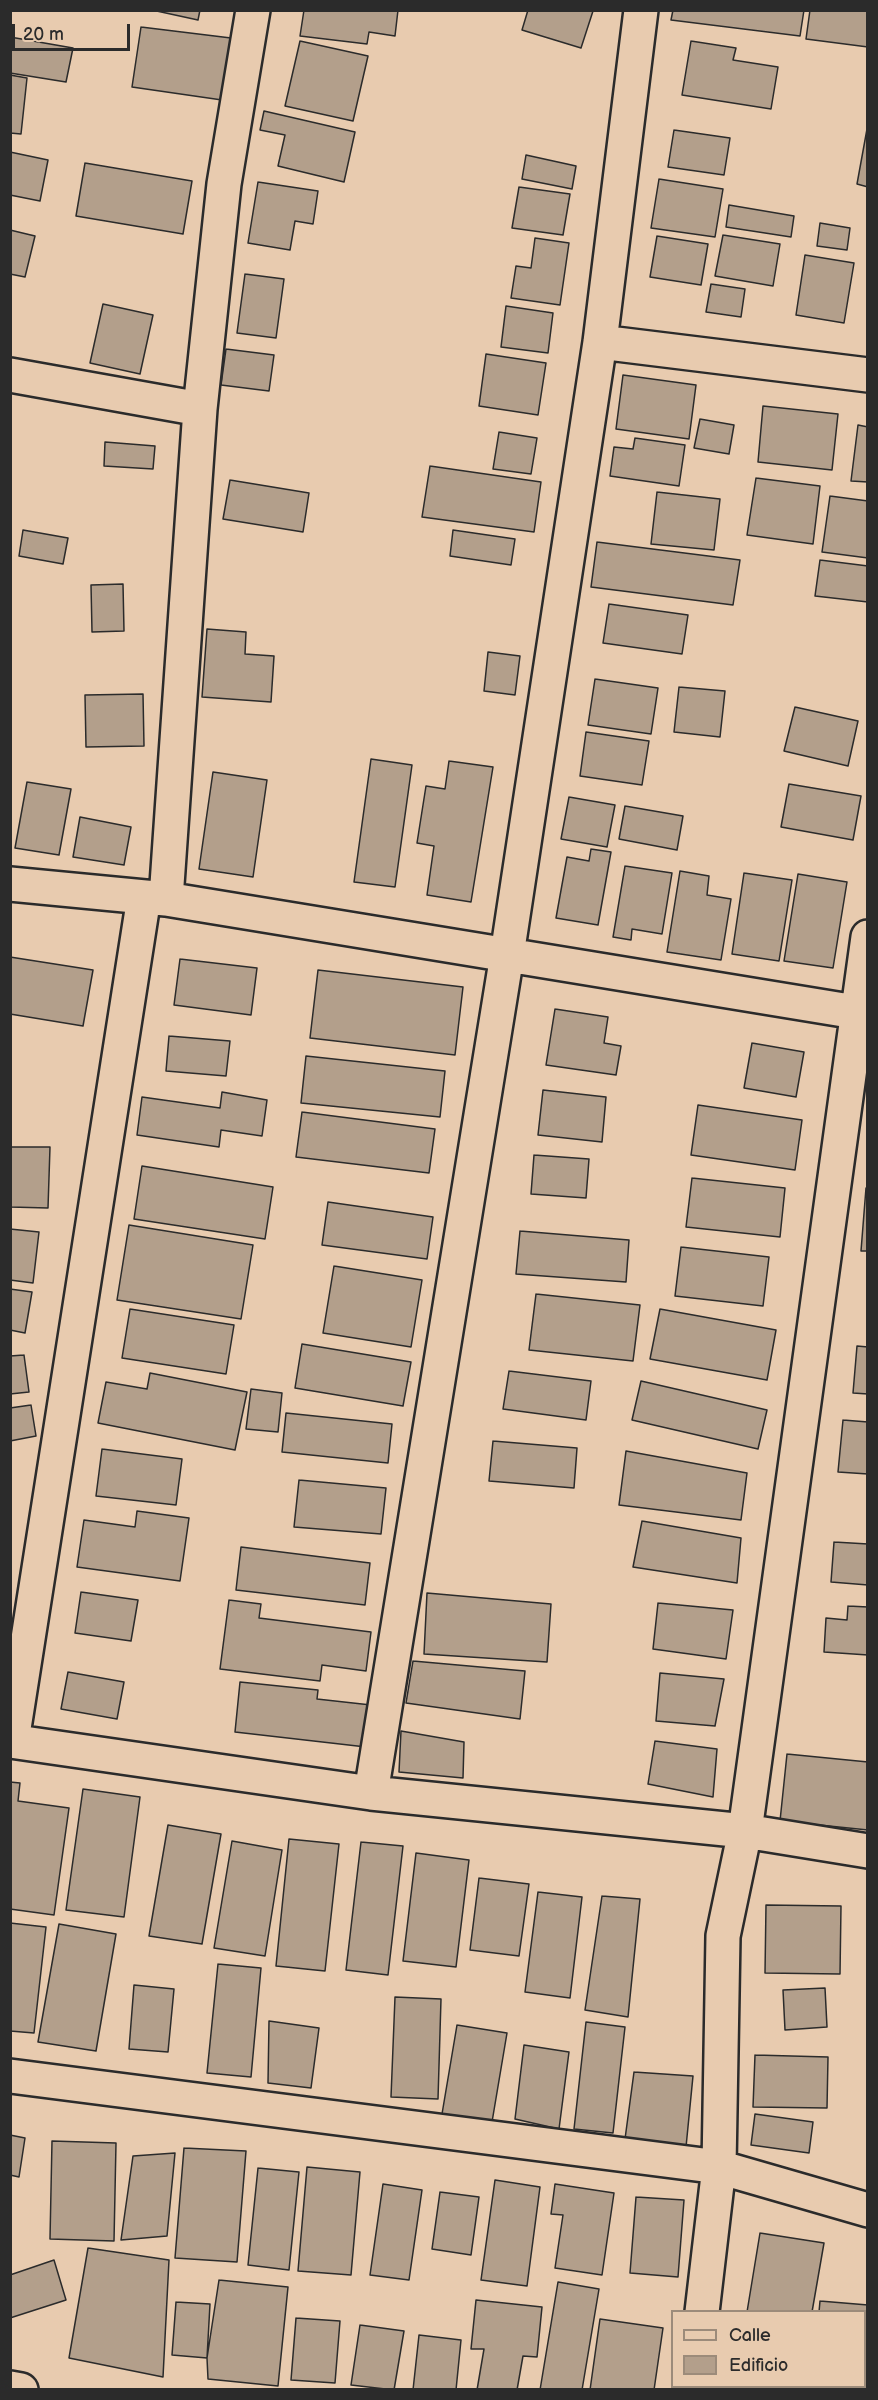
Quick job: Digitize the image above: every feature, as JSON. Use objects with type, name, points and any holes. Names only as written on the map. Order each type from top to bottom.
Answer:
[{"type":"street","points":[[253,10],[224,184],[200,409],[155,898],[11,1741],[371,1793],[745,1831],[867,1851]]},
{"type":"street","points":[[371,1793],[507,955],[600,342],[641,10]]},
{"type":"street","points":[[600,342],[867,375]]},
{"type":"street","points":[[10,375],[200,409]]},
{"type":"street","points":[[10,884],[155,898],[862,1013]]},
{"type":"street","points":[[702,2310],[718,2167],[723,1936],[745,1831],[862,1013],[867,938]]},
{"type":"street","points":[[10,2076],[718,2167],[867,2210]]},
{"type":"street","points":[[10,2388],[21,2390]]},
{"type":"building","points":[[152,10],[200,10],[198,20]]},
{"type":"building","points":[[304,10],[398,10],[395,36],[369,32],[367,44],[300,36]]},
{"type":"building","points":[[528,10],[593,11],[581,48],[522,30]]},
{"type":"building","points":[[673,10],[804,10],[800,36],[671,20]]},
{"type":"building","points":[[810,10],[868,10],[868,47],[806,39]]},
{"type":"building","points":[[141,27],[231,38],[222,100],[132,87]]},
{"type":"building","points":[[10,37],[73,48],[66,82],[10,73]]},
{"type":"building","points":[[300,41],[368,56],[353,121],[285,106]]},
{"type":"building","points":[[691,41],[736,48],[733,60],[778,67],[771,109],[682,95]]},
{"type":"building","points":[[10,75],[27,78],[21,134],[10,133]]},
{"type":"building","points":[[264,111],[355,132],[344,182],[278,166],[285,135],[260,130]]},
{"type":"building","points":[[868,129],[868,187],[857,184]]},
{"type":"building","points":[[674,130],[730,138],[724,175],[668,167]]},
{"type":"building","points":[[10,152],[48,160],[40,201],[10,195]]},
{"type":"building","points":[[526,155],[576,166],[572,189],[522,179]]},
{"type":"building","points":[[85,163],[192,181],[183,234],[76,216]]},
{"type":"building","points":[[659,179],[723,189],[715,237],[651,228]]},
{"type":"building","points":[[258,182],[318,191],[313,224],[295,221],[290,250],[248,243]]},
{"type":"building","points":[[519,187],[570,194],[563,235],[512,228]]},
{"type":"building","points":[[729,205],[794,216],[791,237],[726,227]]},
{"type":"building","points":[[820,223],[850,228],[847,250],[817,246]]},
{"type":"building","points":[[10,230],[35,236],[25,277],[10,274]]},
{"type":"building","points":[[723,235],[780,244],[773,286],[715,276]]},
{"type":"building","points":[[657,236],[708,244],[701,285],[650,277]]},
{"type":"building","points":[[535,238],[569,243],[560,305],[511,298],[516,266],[531,268]]},
{"type":"building","points":[[805,255],[854,263],[844,323],[796,315]]},
{"type":"building","points":[[245,274],[284,279],[276,338],[237,333]]},
{"type":"building","points":[[711,284],[745,289],[741,317],[706,312]]},
{"type":"building","points":[[103,304],[153,315],[140,374],[90,363]]},
{"type":"building","points":[[506,306],[553,313],[548,353],[501,347]]},
{"type":"building","points":[[226,349],[274,355],[269,391],[221,385]]},
{"type":"building","points":[[486,354],[546,363],[538,415],[479,406]]},
{"type":"building","points":[[623,375],[696,385],[689,439],[616,429]]},
{"type":"building","points":[[763,406],[838,414],[832,470],[758,462]]},
{"type":"building","points":[[700,419],[734,425],[729,454],[694,448]]},
{"type":"building","points":[[858,425],[868,427],[868,482],[851,481]]},
{"type":"building","points":[[499,432],[537,438],[531,474],[493,469]]},
{"type":"building","points":[[635,438],[685,445],[679,486],[610,476],[614,447],[633,449]]},
{"type":"building","points":[[105,442],[155,446],[153,469],[104,466]]},
{"type":"building","points":[[430,466],[541,482],[534,532],[422,517]]},
{"type":"building","points":[[756,478],[820,486],[813,544],[747,535]]},
{"type":"building","points":[[230,480],[309,493],[303,532],[223,519]]},
{"type":"building","points":[[657,492],[720,499],[714,550],[651,544]]},
{"type":"building","points":[[830,496],[868,501],[868,558],[822,552]]},
{"type":"building","points":[[23,530],[68,538],[63,564],[19,556]]},
{"type":"building","points":[[453,530],[515,539],[511,565],[450,556]]},
{"type":"building","points":[[597,542],[740,560],[733,605],[591,587]]},
{"type":"building","points":[[820,560],[868,566],[868,602],[815,596]]},
{"type":"building","points":[[123,584],[124,631],[92,632],[91,585]]},
{"type":"building","points":[[609,604],[688,615],[682,654],[603,643]]},
{"type":"building","points":[[207,629],[246,632],[245,654],[274,656],[271,702],[202,697]]},
{"type":"building","points":[[488,652],[520,656],[515,695],[484,691]]},
{"type":"building","points":[[595,679],[658,688],[651,734],[588,725]]},
{"type":"building","points":[[679,687],[725,691],[720,737],[674,732]]},
{"type":"building","points":[[143,694],[144,746],[86,747],[85,695]]},
{"type":"building","points":[[795,707],[858,721],[848,766],[784,751]]},
{"type":"building","points":[[586,732],[649,741],[642,785],[580,776]]},
{"type":"building","points":[[371,759],[412,765],[395,887],[354,882]]},
{"type":"building","points":[[449,761],[493,767],[471,902],[427,895],[434,846],[417,843],[426,786],[445,789]]},
{"type":"building","points":[[213,772],[267,780],[253,877],[199,869]]},
{"type":"building","points":[[27,782],[71,789],[59,855],[15,848]]},
{"type":"building","points":[[789,784],[861,796],[853,840],[781,827]]},
{"type":"building","points":[[569,797],[615,805],[607,847],[561,839]]},
{"type":"building","points":[[625,806],[683,816],[677,850],[619,839]]},
{"type":"building","points":[[80,817],[131,827],[124,865],[73,857]]},
{"type":"building","points":[[591,849],[611,852],[598,925],[556,918],[567,857],[589,861]]},
{"type":"building","points":[[625,866],[672,873],[662,934],[632,929],[631,940],[613,937]]},
{"type":"building","points":[[680,871],[709,876],[707,895],[731,899],[721,960],[667,952]]},
{"type":"building","points":[[744,873],[792,880],[779,961],[732,954]]},
{"type":"building","points":[[798,874],[847,882],[833,968],[784,961]]},
{"type":"building","points":[[10,957],[93,970],[83,1026],[10,1014]]},
{"type":"building","points":[[180,959],[257,968],[251,1015],[174,1005]]},
{"type":"building","points":[[318,970],[463,987],[455,1055],[310,1038]]},
{"type":"building","points":[[555,1009],[608,1017],[604,1043],[621,1046],[616,1075],[546,1065]]},
{"type":"building","points":[[169,1036],[230,1041],[226,1076],[166,1071]]},
{"type":"building","points":[[752,1043],[804,1052],[796,1097],[744,1088]]},
{"type":"building","points":[[306,1056],[445,1071],[440,1117],[301,1103]]},
{"type":"building","points":[[543,1090],[606,1097],[602,1142],[538,1135]]},
{"type":"building","points":[[222,1092],[267,1100],[262,1136],[221,1130],[219,1147],[137,1135],[142,1097],[220,1108]]},
{"type":"building","points":[[698,1105],[802,1120],[795,1170],[691,1155]]},
{"type":"building","points":[[302,1112],[435,1129],[429,1173],[296,1157]]},
{"type":"building","points":[[10,1147],[50,1147],[48,1208],[10,1207]]},
{"type":"building","points":[[534,1155],[589,1159],[586,1198],[531,1194]]},
{"type":"building","points":[[142,1166],[273,1187],[265,1239],[134,1219]]},
{"type":"building","points":[[692,1178],[785,1188],[780,1237],[686,1227]]},
{"type":"building","points":[[866,1188],[868,1188],[868,1251],[861,1251]]},
{"type":"building","points":[[328,1202],[433,1217],[427,1259],[322,1245]]},
{"type":"building","points":[[129,1225],[253,1245],[241,1319],[117,1300]]},
{"type":"building","points":[[10,1229],[39,1232],[33,1283],[10,1280]]},
{"type":"building","points":[[520,1231],[629,1240],[626,1282],[516,1274]]},
{"type":"building","points":[[681,1247],[769,1257],[763,1306],[675,1296]]},
{"type":"building","points":[[334,1266],[422,1280],[411,1347],[323,1333]]},
{"type":"building","points":[[10,1289],[32,1292],[25,1333],[10,1330]]},
{"type":"building","points":[[536,1294],[640,1305],[633,1361],[529,1350]]},
{"type":"building","points":[[130,1309],[234,1325],[226,1374],[122,1358]]},
{"type":"building","points":[[660,1309],[776,1330],[767,1380],[650,1359]]},
{"type":"building","points":[[302,1344],[411,1362],[403,1406],[295,1388]]},
{"type":"building","points":[[857,1346],[868,1347],[868,1394],[853,1393]]},
{"type":"building","points":[[24,1355],[29,1392],[10,1394],[10,1356]]},
{"type":"building","points":[[509,1371],[591,1381],[586,1420],[503,1409]]},
{"type":"building","points":[[150,1373],[247,1392],[235,1450],[98,1423],[106,1382],[147,1389]]},
{"type":"building","points":[[641,1381],[767,1410],[758,1449],[632,1420]]},
{"type":"building","points":[[251,1389],[282,1393],[278,1432],[246,1429]]},
{"type":"building","points":[[31,1405],[36,1436],[10,1441],[10,1408]]},
{"type":"building","points":[[286,1413],[392,1424],[388,1463],[282,1452]]},
{"type":"building","points":[[843,1420],[868,1422],[868,1474],[838,1472]]},
{"type":"building","points":[[493,1441],[577,1448],[574,1488],[489,1481]]},
{"type":"building","points":[[102,1449],[182,1459],[176,1505],[96,1496]]},
{"type":"building","points":[[626,1451],[747,1473],[741,1520],[619,1505]]},
{"type":"building","points":[[299,1480],[386,1488],[381,1534],[294,1527]]},
{"type":"building","points":[[137,1511],[189,1518],[180,1581],[77,1567],[84,1520],[135,1527]]},
{"type":"building","points":[[642,1521],[741,1538],[737,1583],[633,1567]]},
{"type":"building","points":[[834,1542],[868,1544],[868,1585],[831,1582]]},
{"type":"building","points":[[241,1547],[370,1563],[365,1605],[236,1590]]},
{"type":"building","points":[[81,1592],[138,1600],[131,1641],[75,1633]]},
{"type":"building","points":[[427,1593],[551,1604],[547,1662],[424,1654]]},
{"type":"building","points":[[229,1600],[261,1604],[259,1618],[371,1632],[366,1671],[322,1665],[320,1681],[220,1669]]},
{"type":"building","points":[[658,1603],[733,1610],[726,1659],[653,1649]]},
{"type":"building","points":[[848,1606],[868,1607],[868,1655],[824,1652],[826,1618],[847,1620]]},
{"type":"building","points":[[413,1661],[525,1671],[520,1719],[406,1703]]},
{"type":"building","points":[[68,1672],[124,1682],[117,1719],[61,1709]]},
{"type":"building","points":[[660,1673],[724,1679],[715,1726],[656,1721]]},
{"type":"building","points":[[240,1682],[318,1690],[317,1699],[371,1705],[366,1747],[235,1732]]},
{"type":"building","points":[[401,1731],[464,1742],[463,1778],[399,1772]]},
{"type":"building","points":[[655,1741],[717,1749],[713,1797],[648,1784]]},
{"type":"building","points":[[787,1754],[868,1762],[868,1830],[780,1821]]},
{"type":"building","points":[[10,1782],[20,1783],[18,1801],[69,1808],[54,1915],[10,1909]]},
{"type":"building","points":[[83,1789],[140,1797],[124,1917],[66,1910]]},
{"type":"building","points":[[168,1825],[221,1834],[202,1944],[149,1936]]},
{"type":"building","points":[[289,1839],[339,1844],[325,1971],[276,1966]]},
{"type":"building","points":[[232,1841],[282,1850],[265,1956],[214,1948]]},
{"type":"building","points":[[361,1842],[403,1846],[388,1975],[346,1970]]},
{"type":"building","points":[[416,1853],[469,1860],[456,1967],[403,1961]]},
{"type":"building","points":[[479,1878],[529,1884],[519,1956],[470,1950]]},
{"type":"building","points":[[538,1892],[582,1897],[570,1998],[525,1992]]},
{"type":"building","points":[[602,1896],[640,1899],[628,2017],[585,2010]]},
{"type":"building","points":[[766,1905],[841,1906],[840,1974],[765,1973]]},
{"type":"building","points":[[10,1923],[46,1927],[34,2033],[10,2031]]},
{"type":"building","points":[[59,1924],[116,1934],[96,2051],[38,2042]]},
{"type":"building","points":[[218,1964],[261,1968],[251,2077],[207,2073]]},
{"type":"building","points":[[134,1985],[174,1989],[168,2052],[129,2049]]},
{"type":"building","points":[[825,1988],[827,2027],[785,2030],[783,1990]]},
{"type":"building","points":[[395,1997],[441,1999],[438,2099],[391,2097]]},
{"type":"building","points":[[269,2021],[319,2028],[311,2088],[268,2083]]},
{"type":"building","points":[[586,2022],[625,2027],[613,2133],[574,2129]]},
{"type":"building","points":[[457,2025],[507,2033],[492,2122],[442,2114]]},
{"type":"building","points":[[524,2045],[569,2052],[559,2129],[515,2119]]},
{"type":"building","points":[[755,2055],[828,2057],[827,2108],[753,2107]]},
{"type":"building","points":[[634,2072],[693,2076],[686,2147],[625,2139]]},
{"type":"building","points":[[755,2114],[813,2122],[809,2153],[751,2145]]},
{"type":"building","points":[[10,2135],[25,2138],[19,2177],[10,2175]]},
{"type":"building","points":[[52,2141],[116,2143],[114,2241],[50,2239]]},
{"type":"building","points":[[184,2148],[246,2151],[237,2262],[175,2258]]},
{"type":"building","points":[[175,2153],[167,2236],[121,2240],[133,2156]]},
{"type":"building","points":[[307,2167],[360,2172],[351,2275],[298,2271]]},
{"type":"building","points":[[258,2168],[299,2172],[289,2270],[248,2265]]},
{"type":"building","points":[[495,2180],[540,2187],[527,2286],[481,2280]]},
{"type":"building","points":[[383,2184],[422,2190],[409,2280],[370,2275]]},
{"type":"building","points":[[555,2184],[614,2193],[602,2275],[555,2268],[563,2215],[551,2214]]},
{"type":"building","points":[[440,2192],[479,2197],[471,2255],[432,2249]]},
{"type":"building","points":[[636,2197],[684,2200],[678,2277],[630,2273]]},
{"type":"building","points":[[760,2233],[824,2243],[812,2310],[747,2310]]},
{"type":"building","points":[[88,2248],[169,2260],[163,2377],[69,2358]]},
{"type":"building","points":[[54,2260],[66,2300],[10,2318],[10,2275]]},
{"type":"building","points":[[219,2280],[288,2287],[278,2386],[208,2379],[207,2358]]},
{"type":"building","points":[[558,2282],[599,2289],[582,2390],[540,2390]]},
{"type":"building","points":[[476,2300],[542,2307],[537,2357],[523,2356],[517,2390],[477,2390],[484,2349],[471,2349]]},
{"type":"building","points":[[820,2301],[868,2305],[868,2390],[811,2390],[811,2388],[866,2388],[866,2310],[819,2310]]},
{"type":"building","points":[[176,2302],[210,2304],[207,2358],[172,2355]]},
{"type":"building","points":[[296,2318],[340,2321],[335,2383],[291,2380]]},
{"type":"building","points":[[600,2319],[663,2328],[654,2390],[590,2390]]},
{"type":"building","points":[[360,2325],[404,2331],[394,2390],[351,2385]]},
{"type":"building","points":[[419,2335],[461,2340],[456,2390],[413,2390]]}]
